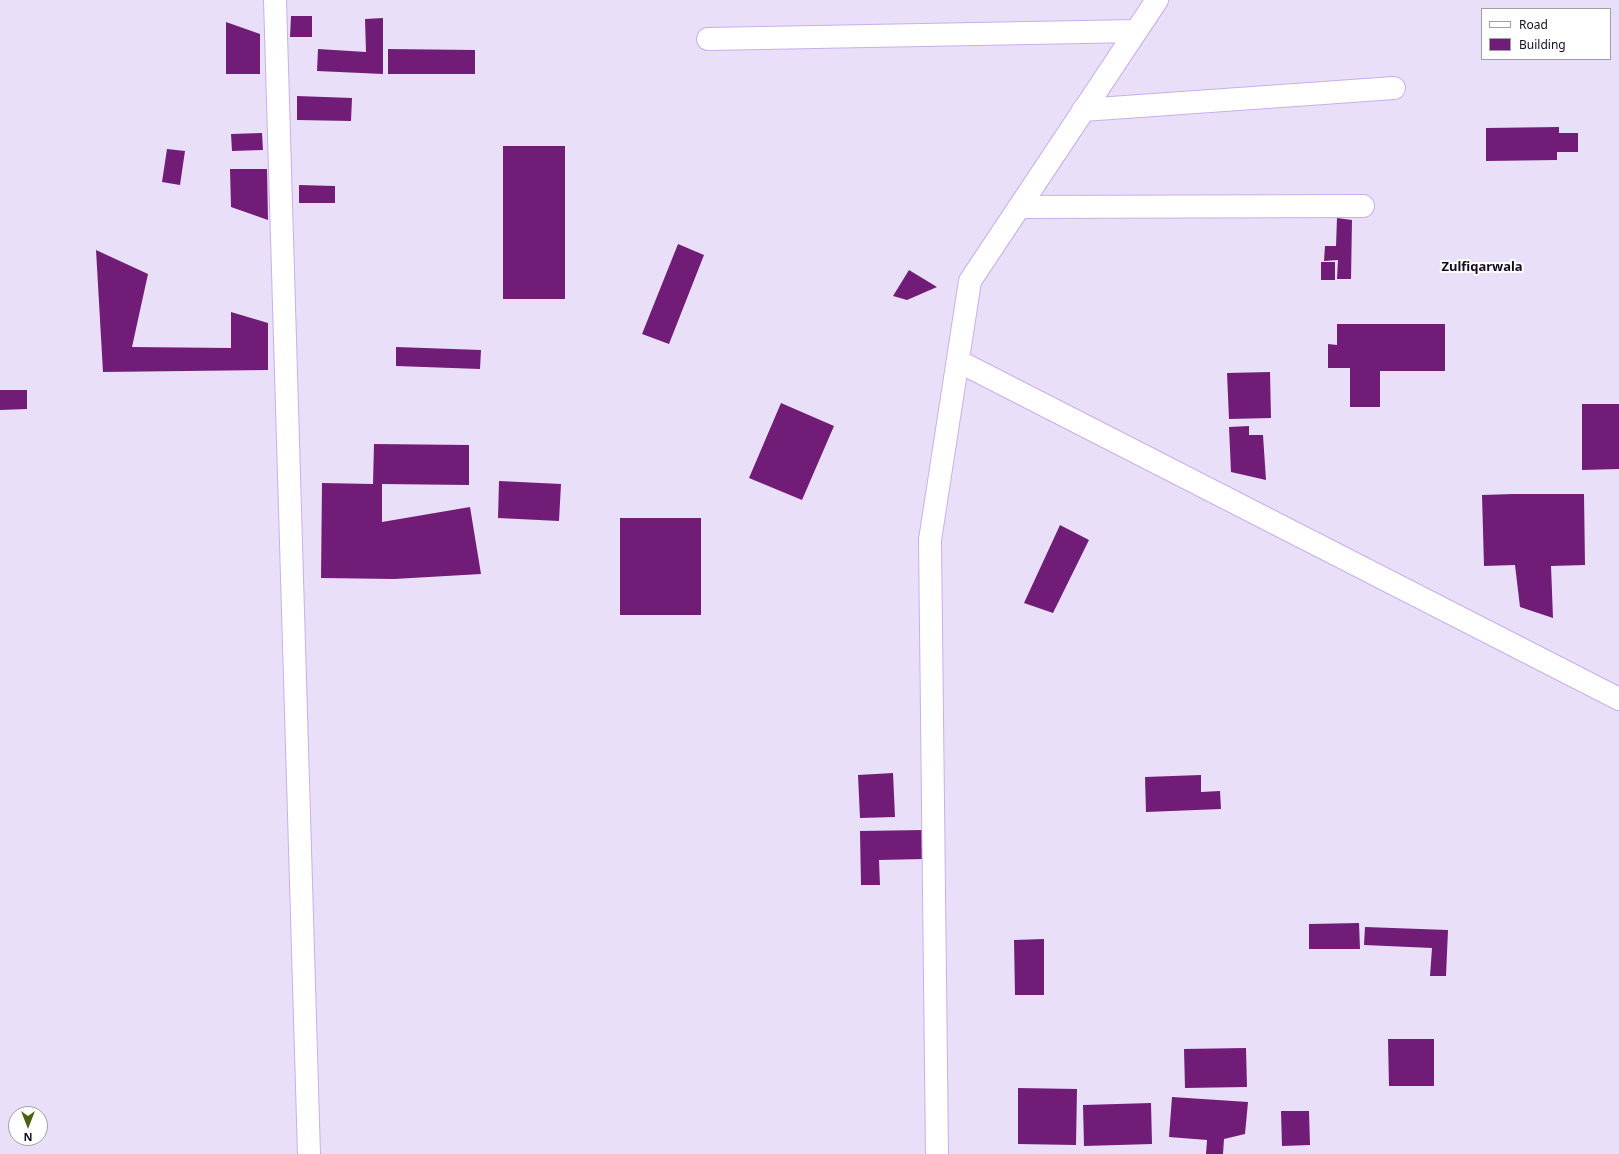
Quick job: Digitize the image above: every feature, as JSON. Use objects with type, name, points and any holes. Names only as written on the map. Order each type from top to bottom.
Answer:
[{"type":"street","points":[[275,0],[309,1154]]},
{"type":"street","points":[[937,1154],[930,540],[970,281],[1157,0]]},
{"type":"street","points":[[708,39],[1136,31]]},
{"type":"street","points":[[1083,110],[1394,88]]},
{"type":"street","points":[[1019,207],[1362,206]]},
{"type":"street","points":[[958,361],[1619,699]]},
{"type":"building","points":[[291,16],[312,16],[312,37],[290,37]]},
{"type":"building","points":[[383,18],[383,74],[317,71],[318,49],[366,52],[365,19]]},
{"type":"building","points":[[226,22],[260,34],[260,74],[226,74]]},
{"type":"building","points":[[388,49],[475,50],[475,74],[388,74]]},
{"type":"building","points":[[297,96],[352,98],[351,121],[297,120]]},
{"type":"building","points":[[1559,127],[1559,133],[1578,133],[1578,152],[1557,152],[1557,160],[1486,161],[1486,128]]},
{"type":"building","points":[[262,133],[263,150],[232,151],[231,134]]},
{"type":"building","points":[[503,146],[565,146],[565,299],[503,299]]},
{"type":"building","points":[[167,149],[185,151],[180,185],[162,182]]},
{"type":"building","points":[[230,169],[267,169],[268,220],[231,207]]},
{"type":"building","points":[[299,185],[335,186],[335,203],[299,203]]},
{"type":"building","points":[[1337,218],[1352,220],[1351,279],[1337,279],[1338,260],[1324,261],[1325,246],[1336,246]]},
{"type":"building","points":[[678,244],[704,255],[669,344],[642,334]]},
{"type":"building","points":[[96,250],[148,274],[132,347],[231,348],[231,312],[268,323],[268,370],[103,372]]},
{"type":"building","points":[[1321,262],[1335,262],[1335,280],[1321,280]]},
{"type":"building","points":[[909,270],[937,287],[907,300],[893,296]]},
{"type":"building","points":[[1337,324],[1445,324],[1445,371],[1380,371],[1380,407],[1350,407],[1350,368],[1328,368],[1328,344],[1337,345]]},
{"type":"building","points":[[396,347],[481,350],[480,369],[396,366]]},
{"type":"building","points":[[1270,372],[1271,418],[1229,419],[1227,373]]},
{"type":"building","points":[[0,390],[27,390],[27,409],[0,410]]},
{"type":"building","points":[[781,403],[834,426],[802,500],[749,478]]},
{"type":"building","points":[[1582,404],[1619,404],[1619,469],[1582,470]]},
{"type":"building","points":[[1249,426],[1249,435],[1263,435],[1266,480],[1231,472],[1229,427]]},
{"type":"building","points":[[374,444],[469,445],[469,485],[382,484],[382,522],[470,507],[481,574],[394,579],[321,578],[322,483],[373,484]]},
{"type":"building","points":[[499,481],[561,484],[559,521],[498,518]]},
{"type":"building","points":[[1584,494],[1585,565],[1551,566],[1553,618],[1520,607],[1515,565],[1484,566],[1482,495]]},
{"type":"building","points":[[620,518],[701,518],[701,615],[620,615]]},
{"type":"building","points":[[1060,525],[1089,540],[1053,613],[1024,603]]},
{"type":"building","points":[[893,773],[895,817],[860,818],[858,775]]},
{"type":"building","points":[[1201,775],[1201,792],[1220,791],[1221,809],[1146,812],[1145,777]]},
{"type":"building","points":[[924,830],[924,859],[879,860],[880,885],[861,885],[860,831]]},
{"type":"building","points":[[1359,923],[1360,949],[1309,949],[1309,924]]},
{"type":"building","points":[[1365,927],[1448,930],[1446,976],[1430,976],[1432,948],[1364,945]]},
{"type":"building","points":[[1044,939],[1044,995],[1015,995],[1014,940]]},
{"type":"building","points":[[1388,1039],[1434,1039],[1434,1086],[1389,1086]]},
{"type":"building","points":[[1246,1048],[1247,1087],[1185,1088],[1184,1049]]},
{"type":"building","points":[[1018,1088],[1077,1089],[1076,1145],[1018,1144]]},
{"type":"building","points":[[1172,1097],[1248,1102],[1245,1134],[1224,1139],[1223,1154],[1206,1154],[1207,1140],[1169,1137]]},
{"type":"building","points":[[1151,1103],[1152,1144],[1084,1146],[1083,1105]]},
{"type":"building","points":[[1281,1111],[1309,1111],[1310,1145],[1282,1146]]},
{"type":"district","name":"Zulfiqarwala","points":[[1482,267]]}]
